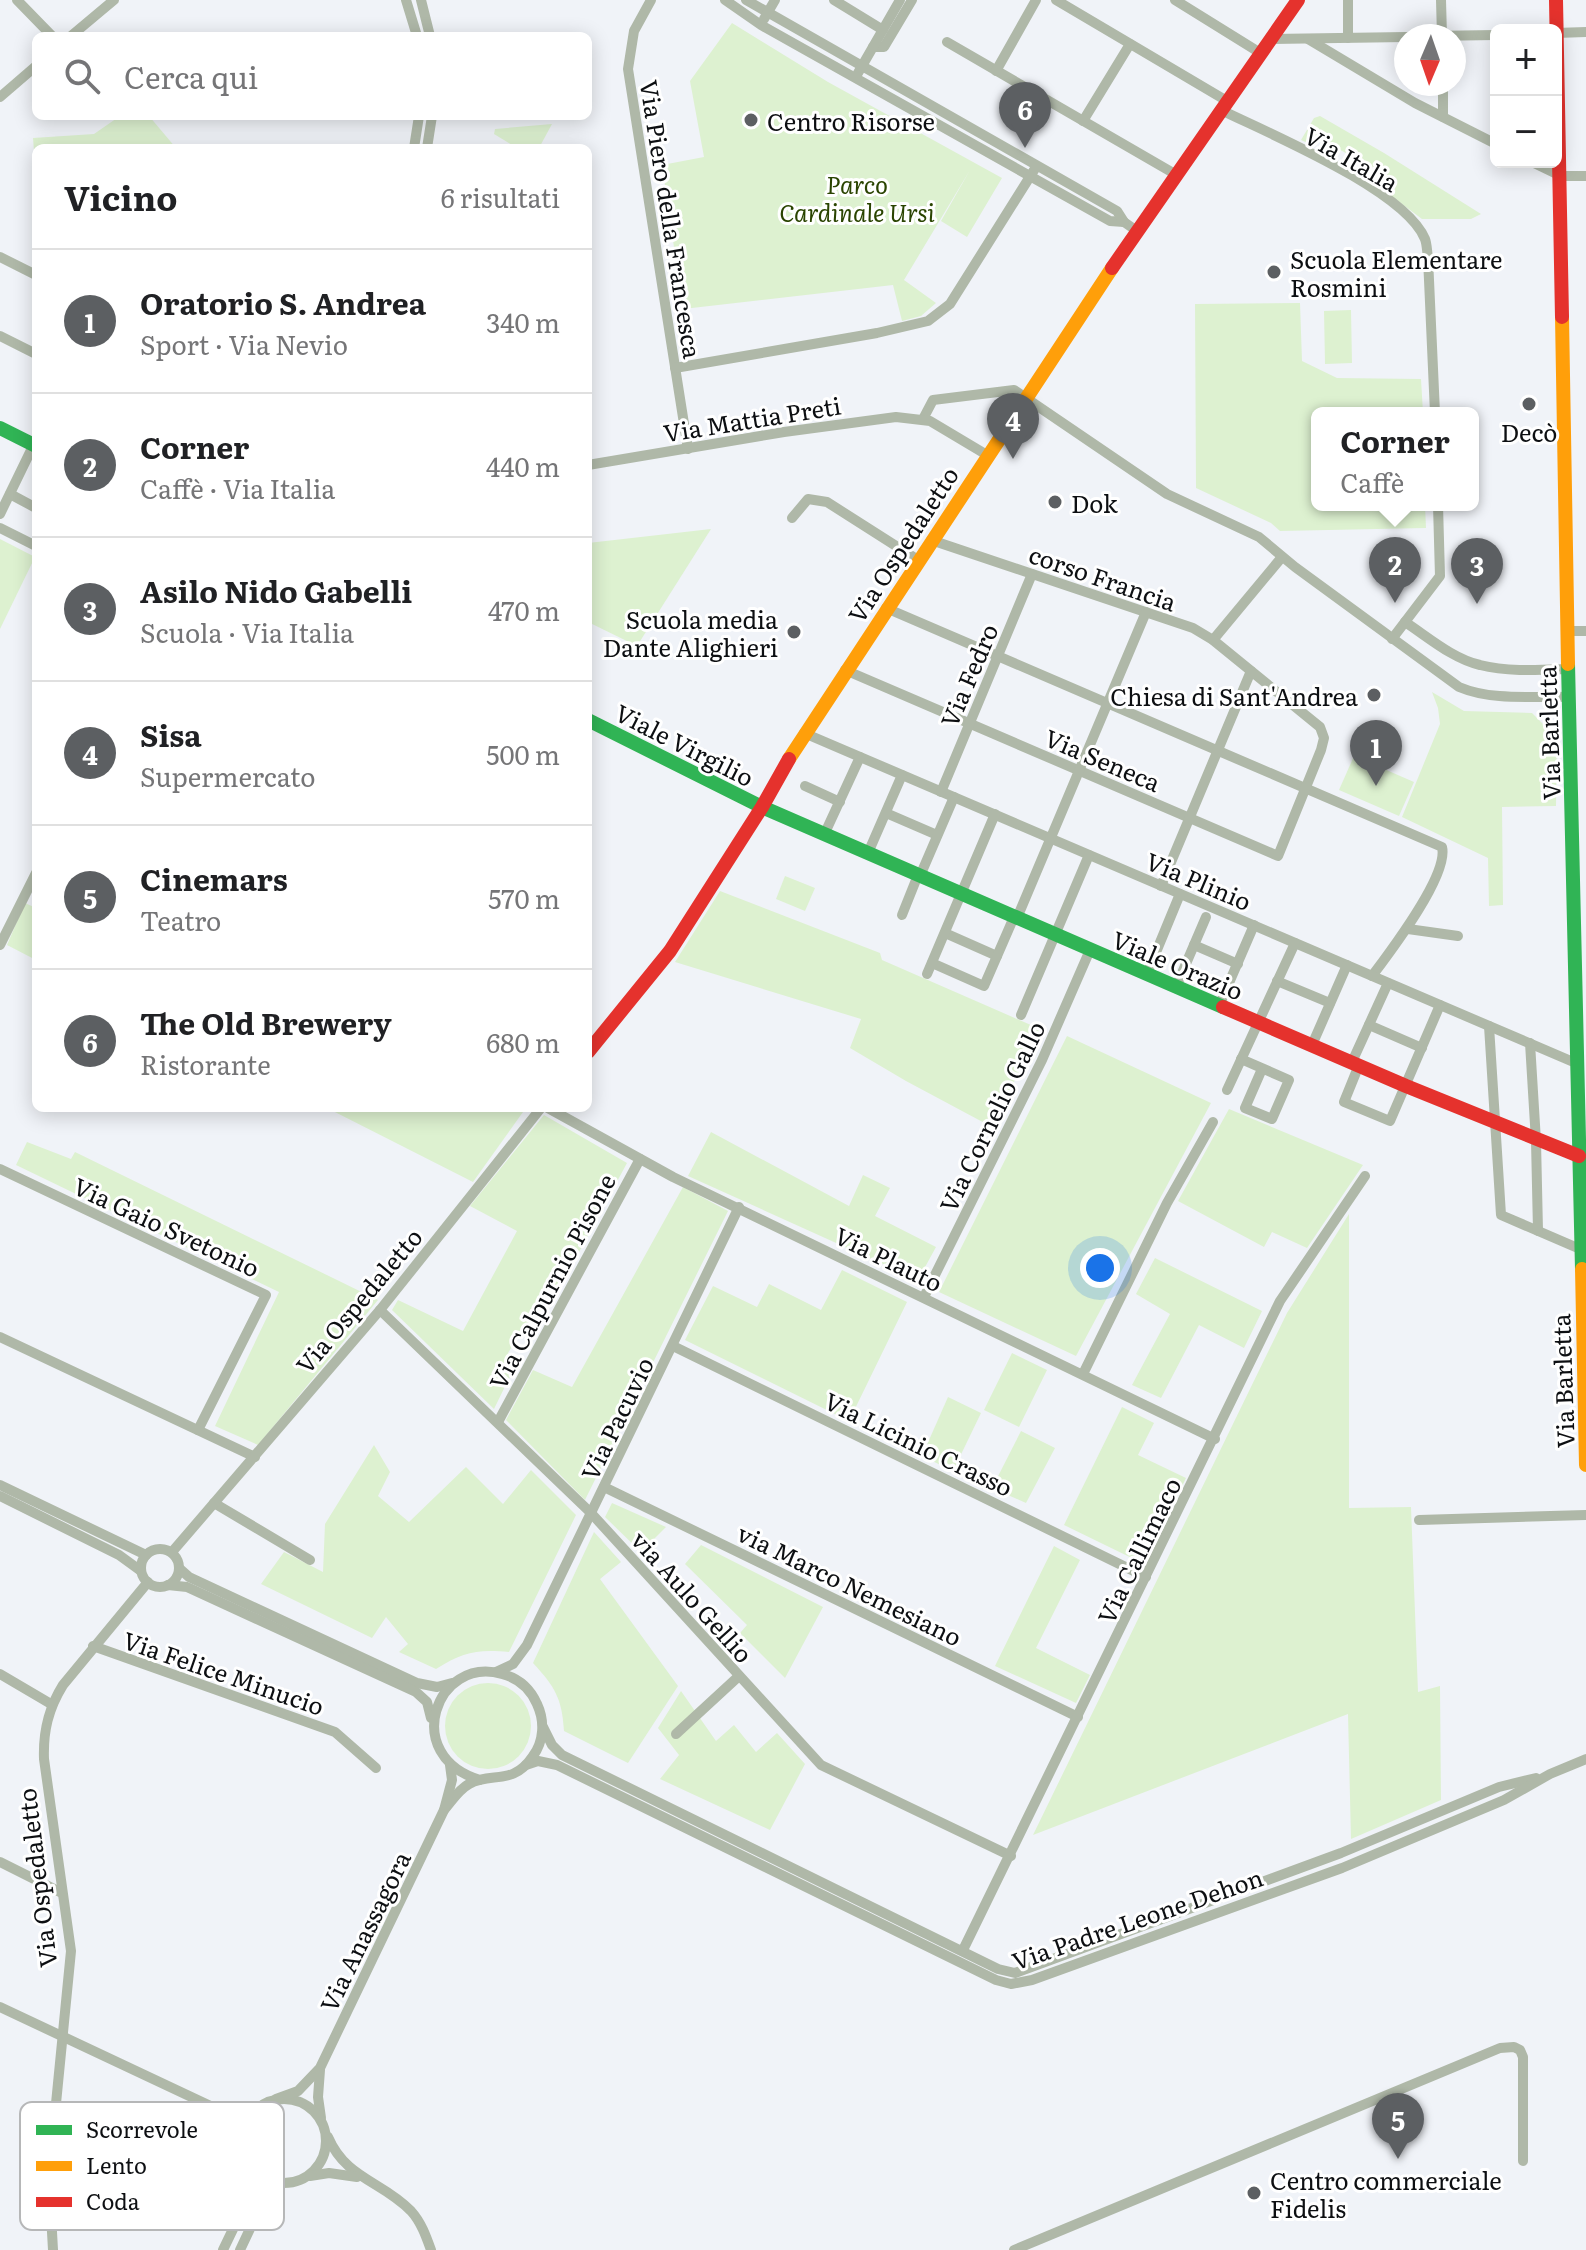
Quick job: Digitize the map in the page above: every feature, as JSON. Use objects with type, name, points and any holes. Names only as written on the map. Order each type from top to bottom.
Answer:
[{"type":"street","points":[[17,0],[48,32]]},
{"type":"street","points":[[76,32],[114,0]]},
{"type":"street","points":[[406,0],[416,32]]},
{"type":"street","points":[[421,0],[429,32]]},
{"type":"street","name":"Via Piero della Francesca","points":[[651,0],[634,31],[628,69],[688,449]]},
{"type":"street","points":[[725,0],[761,25],[855,79],[1033,172],[1117,211],[1130,226]]},
{"type":"street","points":[[746,0],[1033,172]]},
{"type":"street","points":[[761,25],[775,0]]},
{"type":"street","points":[[834,0],[883,30]]},
{"type":"street","points":[[855,79],[900,0]]},
{"type":"street","points":[[873,47],[884,47],[912,0]]},
{"type":"street","points":[[996,71],[1036,0]]},
{"type":"street","name":"Via Italia","points":[[1056,0],[1224,106],[1358,179],[1387,198],[1418,228],[1425,240],[1428,258],[1435,407]]},
{"type":"street","points":[[1175,0],[1259,58]]},
{"type":"street","name":"Via Ospedaletto","points":[[592,1047],[662,963],[762,807],[804,733],[1027,398],[1130,226],[1175,174],[1298,0]]},
{"type":"street","points":[[1348,0],[1348,38]]},
{"type":"street","points":[[1441,0],[1442,24]]},
{"type":"street","name":"Via Barletta","points":[[1556,0],[1556,24]]},
{"type":"street","points":[[1562,33],[1586,32]]},
{"type":"street","points":[[1466,36],[1490,35]]},
{"type":"street","points":[[1272,39],[1394,37]]},
{"type":"street","points":[[1308,39],[1490,141]]},
{"type":"street","points":[[947,42],[1175,174]]},
{"type":"street","points":[[1083,121],[1130,44]]},
{"type":"street","points":[[0,97],[32,69]]},
{"type":"street","points":[[1443,96],[1443,117]]},
{"type":"street","name":"Via Barletta","points":[[1558,96],[1567,631],[1579,907],[1578,1064],[1583,1158],[1586,1465]]},
{"type":"street","points":[[415,144],[418,120]]},
{"type":"street","points":[[428,144],[431,120]]},
{"type":"street","points":[[1544,168],[1561,176],[1586,176]]},
{"type":"street","points":[[675,368],[877,333],[928,321],[950,304],[1033,172]]},
{"type":"street","points":[[0,257],[32,273]]},
{"type":"street","points":[[0,336],[32,352]]},
{"type":"street","points":[[923,419],[933,400],[1010,389],[1167,494],[1259,537],[1459,687],[1495,696],[1569,697]]},
{"type":"street","name":"Via Mattia Preti","points":[[592,464],[879,418],[923,419],[946,429],[987,455]]},
{"type":"street","points":[[0,428],[32,444]]},
{"type":"street","points":[[0,514],[32,451]]},
{"type":"street","points":[[10,494],[32,506]]},
{"type":"street","points":[[792,518],[808,499],[827,502],[918,560]]},
{"type":"street","points":[[1392,639],[1440,576],[1438,511]]},
{"type":"street","points":[[0,528],[32,544]]},
{"type":"street","name":"corso Francia","points":[[931,540],[1193,628],[1213,640],[1320,727],[1324,738],[1305,788]]},
{"type":"street","points":[[1213,640],[1282,557]]},
{"type":"street","name":"Via Fedro","points":[[941,792],[1032,574]]},
{"type":"street","points":[[886,608],[1442,847],[1443,857],[1419,910],[1372,976]]},
{"type":"street","points":[[932,963],[984,986],[1051,839],[1146,612]]},
{"type":"street","points":[[1405,622],[1454,654],[1479,665],[1501,669],[1568,669]]},
{"type":"street","points":[[1567,631],[1586,631]]},
{"type":"street","name":"Via Seneca","points":[[845,670],[1278,856],[1305,788]]},
{"type":"street","points":[[1161,886],[1251,671]]},
{"type":"street","name":"Viale Virgilio","points":[[592,723],[762,807]]},
{"type":"street","name":"Via Plinio","points":[[804,733],[1578,1064]]},
{"type":"street","points":[[824,835],[860,757]]},
{"type":"street","points":[[868,853],[902,775]]},
{"type":"street","points":[[805,786],[840,802]]},
{"type":"street","points":[[902,915],[954,797]]},
{"type":"street","name":"Viale Orazio","points":[[762,807],[1406,1086],[1583,1158]]},
{"type":"street","points":[[886,813],[937,835]]},
{"type":"street","points":[[927,974],[995,814]]},
{"type":"street","points":[[1021,1015],[1089,855]]},
{"type":"street","points":[[0,945],[32,881]]},
{"type":"street","points":[[1147,974],[1180,894]]},
{"type":"street","points":[[1176,987],[1206,917]]},
{"type":"street","points":[[1219,1006],[1254,925]]},
{"type":"street","points":[[1408,929],[1458,936]]},
{"type":"street","points":[[945,933],[997,956]]},
{"type":"street","points":[[1227,1090],[1295,943]]},
{"type":"street","points":[[1194,945],[1238,964]]},
{"type":"street","name":"Via Cornelio Gallo","points":[[924,1297],[1042,1060],[1090,950]]},
{"type":"street","points":[[1312,1045],[1347,965]]},
{"type":"street","points":[[1277,981],[1330,1003]]},
{"type":"street","points":[[1388,983],[1369,1025],[1344,1102],[1390,1121],[1440,1005]]},
{"type":"street","points":[[1369,1025],[1422,1048]]},
{"type":"street","points":[[1489,1026],[1501,1215],[1538,1231],[1582,1260]]},
{"type":"street","points":[[1530,1043],[1538,1231]]},
{"type":"street","points":[[1241,1059],[1289,1080],[1272,1119],[1245,1108],[1262,1069]]},
{"type":"street","name":"Via Ospedaletto","points":[[172,1552],[380,1310],[538,1112]]},
{"type":"street","name":"Via Plauto","points":[[555,1112],[640,1159],[1215,1439]]},
{"type":"street","points":[[1083,1374],[1167,1203],[1213,1122]]},
{"type":"street","name":"Via Calpurnio Pisone","points":[[498,1422],[640,1159]]},
{"type":"street","name":"Via Gaio Svetonio","points":[[0,1169],[266,1295],[198,1430]]},
{"type":"street","name":"Via Callimaco","points":[[963,1950],[1280,1301],[1365,1176]]},
{"type":"street","name":"Via Pacuvio","points":[[496,1672],[513,1664],[527,1645],[739,1207]]},
{"type":"street","name":"via Aulo Gellio","points":[[380,1310],[591,1513],[821,1765],[1011,1856]]},
{"type":"street","points":[[0,1337],[255,1457]]},
{"type":"street","name":"Via Licinio Crasso","points":[[673,1346],[1146,1577]]},
{"type":"street","points":[[0,1485],[146,1555]]},
{"type":"street","name":"via Marco Nemesiano","points":[[604,1487],[1078,1717]]},
{"type":"street","points":[[0,1496],[119,1555],[156,1586],[187,1587],[416,1692],[427,1702],[440,1751],[450,1765],[464,1775],[480,1780],[496,1780],[512,1775],[526,1765],[540,1741],[543,1727],[541,1711],[524,1684],[510,1676],[496,1672],[467,1676],[437,1687],[417,1683],[189,1577],[180,1569]]},
{"type":"street","points":[[214,1503],[310,1560]]},
{"type":"street","points":[[1419,1520],[1586,1515]]},
{"type":"street","points":[[141,1571],[146,1555],[159,1548],[172,1552],[180,1569],[177,1578],[168,1585]]},
{"type":"street","name":"Via Ospedaletto","points":[[58,2102],[71,1951],[44,1759],[44,1739],[51,1704],[93,1646],[148,1582]]},
{"type":"street","name":"Via Pacuvio","points":[[527,1645],[520,1673],[534,1697]]},
{"type":"street","name":"Via Felice Minucio","points":[[93,1646],[335,1732],[376,1768]]},
{"type":"street","points":[[0,1674],[51,1704]]},
{"type":"street","points":[[676,1734],[739,1676]]},
{"type":"street","points":[[434,1735],[437,1705],[454,1683]]},
{"type":"street","name":"Via Padre Leone Dehon","points":[[543,1727],[552,1745],[562,1755],[1007,1972],[1023,1971],[1341,1853],[1499,1787],[1550,1774]]},
{"type":"street","name":"Via Padre Leone Dehon","points":[[526,1765],[538,1761],[557,1765],[996,1980],[1011,1984],[1032,1980],[1342,1868],[1504,1800],[1550,1774],[1586,1759]]},
{"type":"street","name":"Via Anassagora","points":[[276,2099],[298,2091],[320,2068],[444,1810],[452,1780],[450,1765]]},
{"type":"street","name":"Via Anassagora","points":[[444,1810],[460,1791],[480,1780]]},
{"type":"street","points":[[0,1862],[62,1893]]},
{"type":"street","points":[[0,2007],[202,2102]]},
{"type":"street","points":[[1014,2250],[1500,2048],[1514,2047],[1520,2050],[1523,2057],[1523,2161]]},
{"type":"street","name":"Via Anassagora","points":[[320,2068],[318,2097],[322,2120]]},
{"type":"street","points":[[268,2102],[289,2098],[313,2109],[322,2120],[337,2154],[363,2179],[410,2210],[426,2235],[431,2250]]},
{"type":"street","points":[[305,2178],[323,2160],[327,2147],[326,2133]]},
{"type":"street","points":[[284,2182],[329,2173],[363,2179]]},
{"type":"street","name":"Via Ospedaletto","points":[[52,2230],[53,2250]]},
{"type":"street","points":[[223,2250],[233,2230]]},
{"type":"street","points":[[240,2250],[249,2230]]},
{"type":"green space","name":"Parco Cardinale Ursi","points":[[732,23],[828,82],[1002,178],[967,237],[941,221],[970,170],[904,280],[936,303],[921,316],[902,321],[893,285],[683,309],[662,165],[704,157],[690,81]]},
{"type":"green space","points":[[1320,116],[1481,214],[1471,219],[1422,219],[1369,179],[1375,168],[1315,137],[1310,144],[1301,140],[1314,118]]},
{"type":"green space","points":[[114,120],[152,120],[173,144],[33,144],[33,138],[94,134]]},
{"type":"green space","points":[[552,124],[541,144],[510,144],[494,134],[495,129]]},
{"type":"green space","points":[[1300,303],[1302,361],[1337,378],[1421,379],[1423,407],[1311,407],[1311,511],[1425,511],[1426,528],[1280,531],[1271,523],[1196,488],[1195,304]]},
{"type":"green space","points":[[1351,310],[1352,363],[1325,364],[1324,311]]},
{"type":"green space","points":[[711,529],[637,646],[592,624],[592,543]]},
{"type":"green space","points":[[0,539],[32,555],[32,563],[0,629]]},
{"type":"green space","points":[[1432,692],[1464,711],[1532,713],[1557,738],[1556,806],[1502,807],[1503,905],[1489,906],[1488,858],[1402,817],[1440,724]]},
{"type":"green space","points":[[1354,756],[1414,782],[1399,816],[1339,790]]},
{"type":"green space","points":[[785,876],[815,888],[805,911],[776,899]]},
{"type":"green space","points":[[720,891],[880,953],[882,960],[1040,1029],[992,1127],[850,1048],[861,1019],[675,962]]},
{"type":"green space","points":[[25,903],[32,906],[32,958],[7,945]]},
{"type":"green space","points":[[1067,1036],[1211,1103],[1076,1356],[939,1292]]},
{"type":"green space","points":[[1229,1109],[1363,1165],[1307,1248],[1272,1232],[1264,1247],[1178,1201]]},
{"type":"green space","points":[[335,1112],[523,1112],[473,1182]]},
{"type":"green space","points":[[544,1115],[627,1163],[538,1328],[526,1324],[508,1353],[517,1362],[494,1409],[392,1310],[398,1300],[463,1331],[517,1231],[470,1206]]},
{"type":"green space","points":[[711,1132],[849,1206],[863,1175],[890,1188],[875,1216],[936,1247],[918,1280],[688,1176]]},
{"type":"green space","points":[[27,1142],[71,1159],[75,1152],[378,1300],[258,1445],[215,1426],[279,1292],[16,1165]]},
{"type":"green space","points":[[683,1187],[728,1211],[585,1500],[506,1420],[533,1370],[572,1387]]},
{"type":"green space","points":[[1349,1214],[1349,1508],[1411,1507],[1418,1692],[1440,1686],[1441,1800],[1351,1839],[1348,1714],[1033,1835],[1287,1313]]},
{"type":"green space","points":[[1155,1258],[1262,1311],[1244,1348],[1199,1325],[1161,1398],[1132,1385],[1170,1314],[1136,1294]]},
{"type":"green space","points":[[842,1270],[907,1302],[849,1421],[685,1340],[713,1286],[757,1307],[769,1284],[821,1310]]},
{"type":"green space","points":[[1012,1353],[1047,1370],[1019,1427],[984,1410]]},
{"type":"green space","points":[[948,1397],[981,1413],[953,1471],[922,1456]]},
{"type":"green space","points":[[1122,1407],[1154,1423],[1138,1455],[1186,1478],[1144,1564],[1064,1525]]},
{"type":"green space","points":[[1021,1431],[1055,1448],[1026,1503],[992,1488]]},
{"type":"green space","points":[[374,1445],[390,1472],[378,1496],[409,1522],[466,1467],[503,1504],[531,1470],[576,1515],[509,1652],[471,1653],[436,1669],[399,1652],[408,1644],[386,1617],[372,1638],[261,1584],[284,1552],[323,1572],[325,1524]]},
{"type":"green space","points":[[612,1503],[666,1527],[641,1552],[605,1517]]},
{"type":"green space","points":[[594,1532],[621,1562],[600,1579],[678,1686],[628,1763],[564,1731],[556,1694],[533,1663]]},
{"type":"green space","points":[[701,1545],[823,1607],[785,1678],[740,1633],[747,1625],[685,1564]]},
{"type":"green space","points":[[1054,1546],[1080,1560],[1036,1648],[1090,1675],[1076,1703],[995,1666]]},
{"type":"green space","points":[[488,1683],[505,1686],[519,1695],[528,1709],[531,1726],[528,1743],[519,1757],[505,1766],[488,1769],[471,1766],[457,1757],[448,1743],[445,1726],[448,1709],[457,1695],[471,1686]]},
{"type":"green space","points":[[681,1691],[716,1741],[734,1725],[756,1752],[777,1733],[805,1764],[770,1830],[660,1779],[679,1755],[658,1728]]},
{"type":"traffic: fast","points":[[0,428],[32,444]]},
{"type":"traffic: fast","points":[[1568,664],[1582,1269]]},
{"type":"traffic: fast","points":[[592,722],[762,807],[1223,1007]]},
{"type":"traffic: slow","points":[[789,759],[1112,268]]},
{"type":"traffic: slow","points":[[1562,317],[1568,664]]},
{"type":"traffic: slow","points":[[1582,1269],[1586,1465]]},
{"type":"traffic: jam","points":[[1112,268],[1298,0]]},
{"type":"traffic: jam","points":[[1556,0],[1562,317]]},
{"type":"traffic: jam","points":[[592,1047],[670,951],[789,759]]},
{"type":"traffic: jam","points":[[1223,1007],[1579,1156]]},
{"type":"place","name":"Centro Risorse","points":[[751,120]]},
{"type":"place","name":"The Old Brewery","points":[[1025,148]]},
{"type":"place","name":"Scuola Elementare Rosmini","points":[[1274,272]]},
{"type":"place","name":"Decò","points":[[1529,404]]},
{"type":"place","name":"Sisa","points":[[1013,459]]},
{"type":"place","name":"Dok","points":[[1055,502]]},
{"type":"place","name":"Corner","points":[[1395,603]]},
{"type":"place","name":"Asilo Nido Gabelli","points":[[1477,604]]},
{"type":"place","name":"Scuola media Dante Alighieri","points":[[794,632]]},
{"type":"place","name":"Chiesa di Sant'Andrea","points":[[1374,695]]},
{"type":"place","name":"Oratorio S. Andrea","points":[[1376,786]]},
{"type":"place","name":"Cinemars","points":[[1398,2159]]},
{"type":"place","name":"Centro commerciale Fidelis","points":[[1254,2193]]}]
